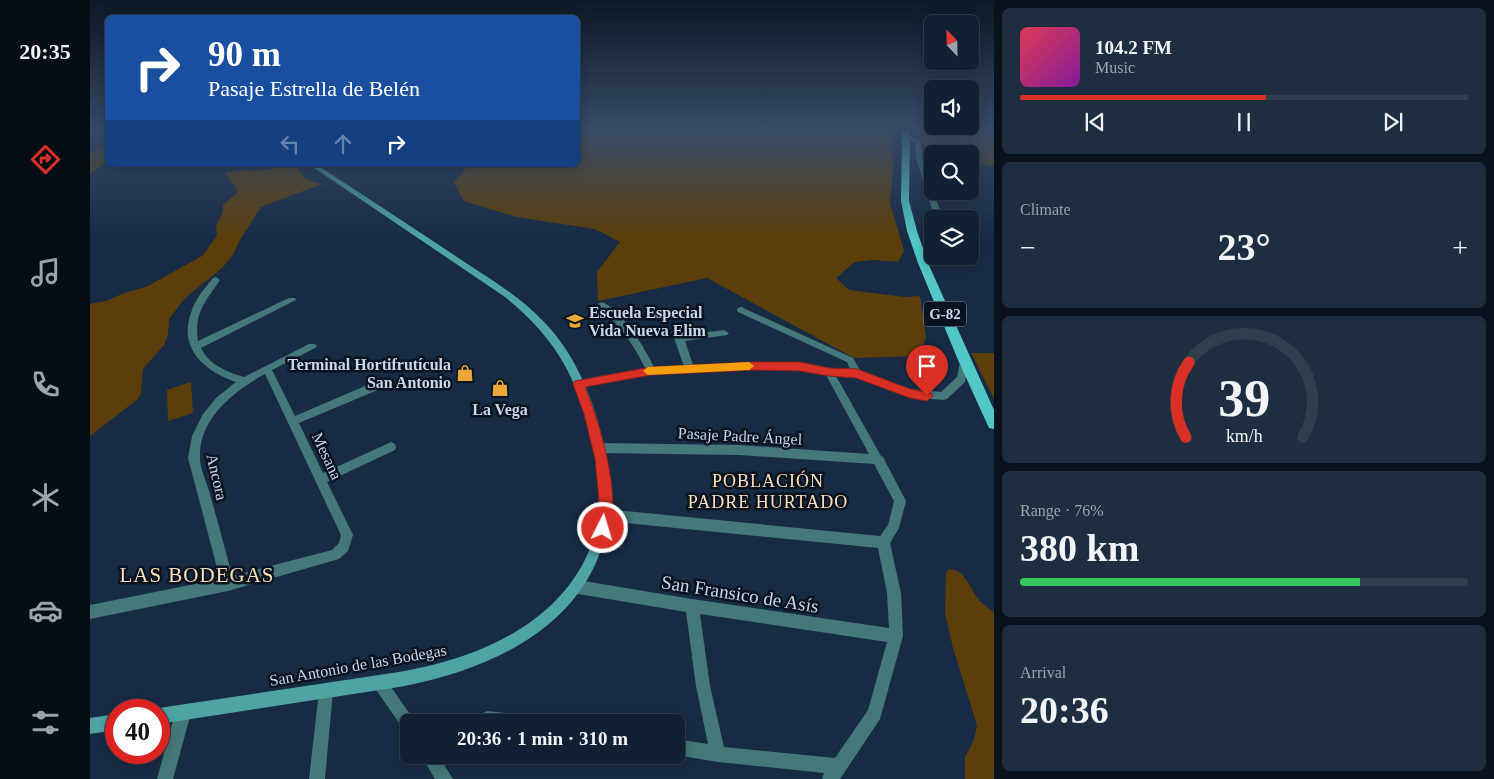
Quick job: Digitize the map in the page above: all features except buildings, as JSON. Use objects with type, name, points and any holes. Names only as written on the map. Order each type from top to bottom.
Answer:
[{"type":"main road","name":"G-82","points":[[906,166],[905,201],[917,246],[964,360],[994,424]]},
{"type":"street","points":[[923,166],[936,210]]},
{"type":"street","name":"San Antonio de las Bodegas","points":[[170,715],[432,673],[486,655],[532,628],[565,601],[578,587],[596,552],[605,515],[605,485],[599,448],[590,414],[578,384],[568,361],[553,338],[520,305],[487,281],[316,167]]},
{"type":"street","points":[[216,280],[200,300],[193,316],[192,332],[195,347],[211,366],[228,376],[244,380]]},
{"type":"street","points":[[195,347],[292,300]]},
{"type":"street","points":[[602,305],[633,336],[651,371]]},
{"type":"street","points":[[741,310],[850,360],[857,373]]},
{"type":"street","points":[[690,369],[679,338],[724,333]]},
{"type":"street","name":"Ancora","points":[[228,584],[194,458],[194,449],[199,432],[208,414],[222,398],[244,380],[312,346]]},
{"type":"street","points":[[578,384],[651,371],[754,366],[800,366],[829,372],[857,373],[910,393],[943,396],[954,388],[962,378],[964,360]]},
{"type":"street","name":"Mesana","points":[[228,584],[335,555],[344,548],[347,535],[267,369]]},
{"type":"street","points":[[829,372],[900,501],[894,528],[883,542]]},
{"type":"street","points":[[293,421],[376,386]]},
{"type":"street","points":[[320,480],[391,448]]},
{"type":"street","name":"Pasaje Padre Ángel","points":[[599,448],[739,450],[879,460]]},
{"type":"street","points":[[605,515],[883,542]]},
{"type":"street","points":[[685,748],[834,773],[875,714],[896,636],[894,593],[883,542]]},
{"type":"street","points":[[90,612],[228,584]]},
{"type":"street","name":"San Fransico de Asís","points":[[578,587],[896,636]]},
{"type":"street","points":[[692,606],[704,686],[718,754]]},
{"type":"street","points":[[379,682],[401,714]]},
{"type":"street","points":[[317,779],[326,691]]},
{"type":"street","points":[[166,779],[183,713]]},
{"type":"street","points":[[90,726],[105,724]]},
{"type":"street","points":[[435,764],[445,779]]},
{"type":"shaded area","points":[[90,166],[101,166],[90,174]]},
{"type":"shaded area","points":[[893,166],[890,203],[904,251],[898,262],[873,260],[855,262],[836,278],[849,290],[905,297],[920,296],[926,337],[919,356],[854,358],[707,278],[598,301],[597,272],[620,242],[595,229],[516,217],[464,201],[454,183],[466,167]]},
{"type":"shaded area","points":[[297,167],[307,180],[322,184],[261,207],[240,240],[233,255],[222,268],[185,298],[169,319],[168,334],[164,345],[143,369],[141,393],[138,399],[90,436],[90,304],[106,301],[148,286],[202,256],[217,236],[216,226],[223,212],[223,205],[237,193],[236,187],[225,173],[238,170],[258,171],[272,168]]},
{"type":"shaded area","points":[[971,353],[994,353],[994,399]]},
{"type":"shaded area","points":[[191,382],[193,413],[168,421],[167,390]]},
{"type":"shaded area","points":[[949,569],[960,573],[968,582],[977,598],[994,612],[994,779],[965,779],[965,757],[974,740],[977,725],[953,648],[945,613],[946,573]]},
{"type":"slow traffic","points":[[648,371],[749,366]]},
{"type":"place","name":"Escuela Especial Vida Nueva Elim","points":[[575,321]]},
{"type":"place","name":"Terminal Hortifrutícula San Antonio","points":[[465,373]]},
{"type":"place","name":"La Vega","points":[[500,388]]},
{"type":"district","name":"POBLACIÓN PADRE HURTADO","points":[[768,491]]},
{"type":"district","name":"LAS BODEGAS","points":[[197,575]]},
{"type":"route","points":[[603,528],[606,500],[602,459],[590,414],[578,384],[651,371],[754,366],[800,366],[829,372],[857,373],[910,393],[927,396]]}]
